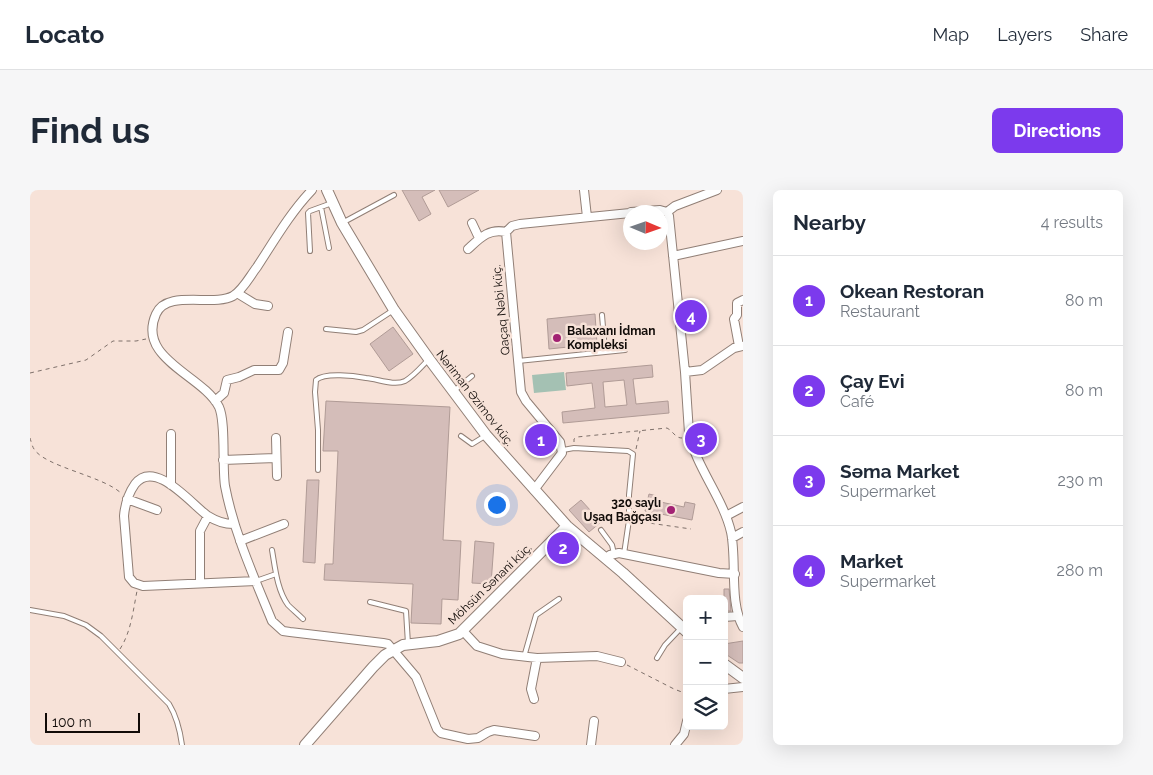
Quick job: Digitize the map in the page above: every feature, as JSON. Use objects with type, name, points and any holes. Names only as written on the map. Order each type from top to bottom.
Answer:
[{"type":"main road","name":"Nəriman Əzimov küç.","points":[[327,190],[342,223],[394,310],[486,435],[567,526],[610,556],[683,628]]},
{"type":"main road","name":"Möhsün Sənani küç.","points":[[305,745],[373,667],[393,650],[408,644],[438,641],[454,636],[463,630],[567,526]]},
{"type":"main road","points":[[728,667],[743,678]]},
{"type":"street","points":[[312,190],[237,293],[223,300],[184,300],[163,306],[155,317],[153,338],[167,359],[215,401],[219,407],[222,419],[224,482],[233,524],[272,621],[283,631],[388,644],[416,676],[437,729],[441,733],[473,740],[494,730],[535,736]]},
{"type":"street","points":[[584,190],[587,217]]},
{"type":"street","points":[[668,211],[697,194],[717,190]]},
{"type":"street","points":[[468,249],[479,238],[490,232],[506,232],[515,225],[623,214]]},
{"type":"street","points":[[668,214],[690,438],[726,516],[732,538],[738,616],[743,627]]},
{"type":"street","points":[[472,223],[479,238]]},
{"type":"street","name":"Qaçaq Nəbi küç.","points":[[506,232],[521,392],[560,442],[562,450]]},
{"type":"street","points":[[673,256],[743,241]]},
{"type":"street","points":[[237,293],[255,304],[268,306]]},
{"type":"street","points":[[685,372],[708,367],[734,348],[741,346],[734,319],[737,315],[737,303],[743,300]]},
{"type":"street","points":[[215,401],[224,393],[227,380],[229,379],[239,377],[254,370],[279,370],[288,332]]},
{"type":"street","points":[[171,434],[171,485]]},
{"type":"street","points":[[276,438],[277,476]]},
{"type":"street","points":[[534,490],[559,457],[562,450]]},
{"type":"street","points":[[223,460],[276,458]]},
{"type":"street","points":[[233,524],[226,524],[208,516],[187,496],[171,485],[151,476],[142,477],[127,499],[124,516],[129,576],[138,586],[256,581]]},
{"type":"street","points":[[127,499],[157,510]]},
{"type":"street","points":[[726,516],[743,507]]},
{"type":"street","points":[[200,583],[200,531],[208,516]]},
{"type":"street","points":[[240,541],[284,524]]},
{"type":"street","points":[[732,538],[743,532]]},
{"type":"street","points":[[610,556],[624,554],[719,573],[735,574]]},
{"type":"street","points":[[728,617],[738,616]]},
{"type":"street","points":[[463,630],[477,646],[502,654],[537,658],[588,655],[621,662]]},
{"type":"street","points":[[534,699],[531,689],[537,658]]},
{"type":"street","points":[[728,689],[743,687]]},
{"type":"street","points":[[591,745],[594,721]]},
{"type":"street","points":[[675,745],[685,730]]},
{"type":"lane","points":[[342,223],[394,195]]},
{"type":"lane","points":[[310,251],[308,213],[332,203]]},
{"type":"lane","points":[[321,207],[329,248]]},
{"type":"lane","points":[[326,329],[356,332],[363,330],[394,310]]},
{"type":"lane","points":[[602,315],[605,351]]},
{"type":"lane","points":[[518,361],[625,350]]},
{"type":"lane","points":[[318,470],[316,380],[327,376],[365,377],[399,382],[411,376],[429,359]]},
{"type":"lane","points":[[453,392],[472,376]]},
{"type":"lane","points":[[461,436],[472,444],[486,435]]},
{"type":"lane","points":[[562,450],[574,448],[628,451],[633,454],[629,494],[630,520],[624,554]]},
{"type":"lane","points":[[601,530],[612,545],[610,556]]},
{"type":"lane","points":[[272,550],[276,574],[283,593],[289,605],[303,619]]},
{"type":"lane","points":[[256,581],[276,574]]},
{"type":"lane","points":[[524,657],[536,615],[559,600]]},
{"type":"lane","points":[[370,602],[406,611],[408,614],[408,644]]},
{"type":"lane","points":[[30,610],[64,616],[78,621],[101,636],[169,704],[176,715],[182,745]]},
{"type":"lane","points":[[657,658],[665,644],[683,630]]},
{"type":"path","points":[[30,373],[86,360],[113,341],[136,341],[153,338]]},
{"type":"path","points":[[574,448],[574,439],[577,437],[640,430],[667,428],[680,439],[690,438]]},
{"type":"path","points":[[633,454],[636,450],[640,430]]},
{"type":"path","points":[[30,438],[35,450],[44,458],[108,484],[127,499]]},
{"type":"path","points":[[630,520],[692,529]]},
{"type":"path","points":[[118,652],[126,640],[138,586]]},
{"type":"path","points":[[621,662],[683,692]]},
{"type":"green space","points":[[564,372],[566,390],[534,393],[532,375]]},
{"type":"building","points":[[402,190],[435,190],[422,197],[431,214],[419,221]]},
{"type":"building","points":[[439,190],[479,190],[448,207]]},
{"type":"building","points":[[595,314],[597,344],[549,349],[547,319]]},
{"type":"building","points":[[393,327],[413,354],[389,371],[370,344]]},
{"type":"building","points":[[652,365],[653,377],[633,379],[636,404],[668,401],[669,413],[563,423],[562,412],[595,408],[592,383],[567,386],[566,373]],"holes":[[[624,380],[627,405],[605,407],[603,382]]]},
{"type":"building","points":[[326,401],[450,407],[443,540],[461,541],[458,600],[442,599],[441,624],[411,623],[413,584],[324,580],[325,564],[333,564],[338,451],[323,451]]},
{"type":"building","points":[[307,480],[319,480],[315,563],[303,562]]},
{"type":"building","points":[[649,494],[657,496],[656,501],[684,507],[685,502],[695,504],[692,520],[645,511]]},
{"type":"building","points":[[581,500],[601,522],[589,532],[569,510]]},
{"type":"building","points":[[475,541],[494,543],[491,584],[472,583]]},
{"type":"building","points":[[724,589],[729,589],[731,611],[728,611],[728,595],[724,595]]},
{"type":"building","points":[[743,641],[743,663],[739,663],[728,656],[728,643]]},
{"type":"place","name":"Market","points":[[691,316]]},
{"type":"place","name":"Balaxanı İdman Kompleksi","points":[[557,338]]},
{"type":"place","name":"Səma Market","points":[[701,439]]},
{"type":"place","name":"Okean Restoran","points":[[541,440]]},
{"type":"place","name":"320 saylı Uşaq Bağçası","points":[[671,510]]},
{"type":"place","name":"Çay Evi","points":[[563,548]]}]
